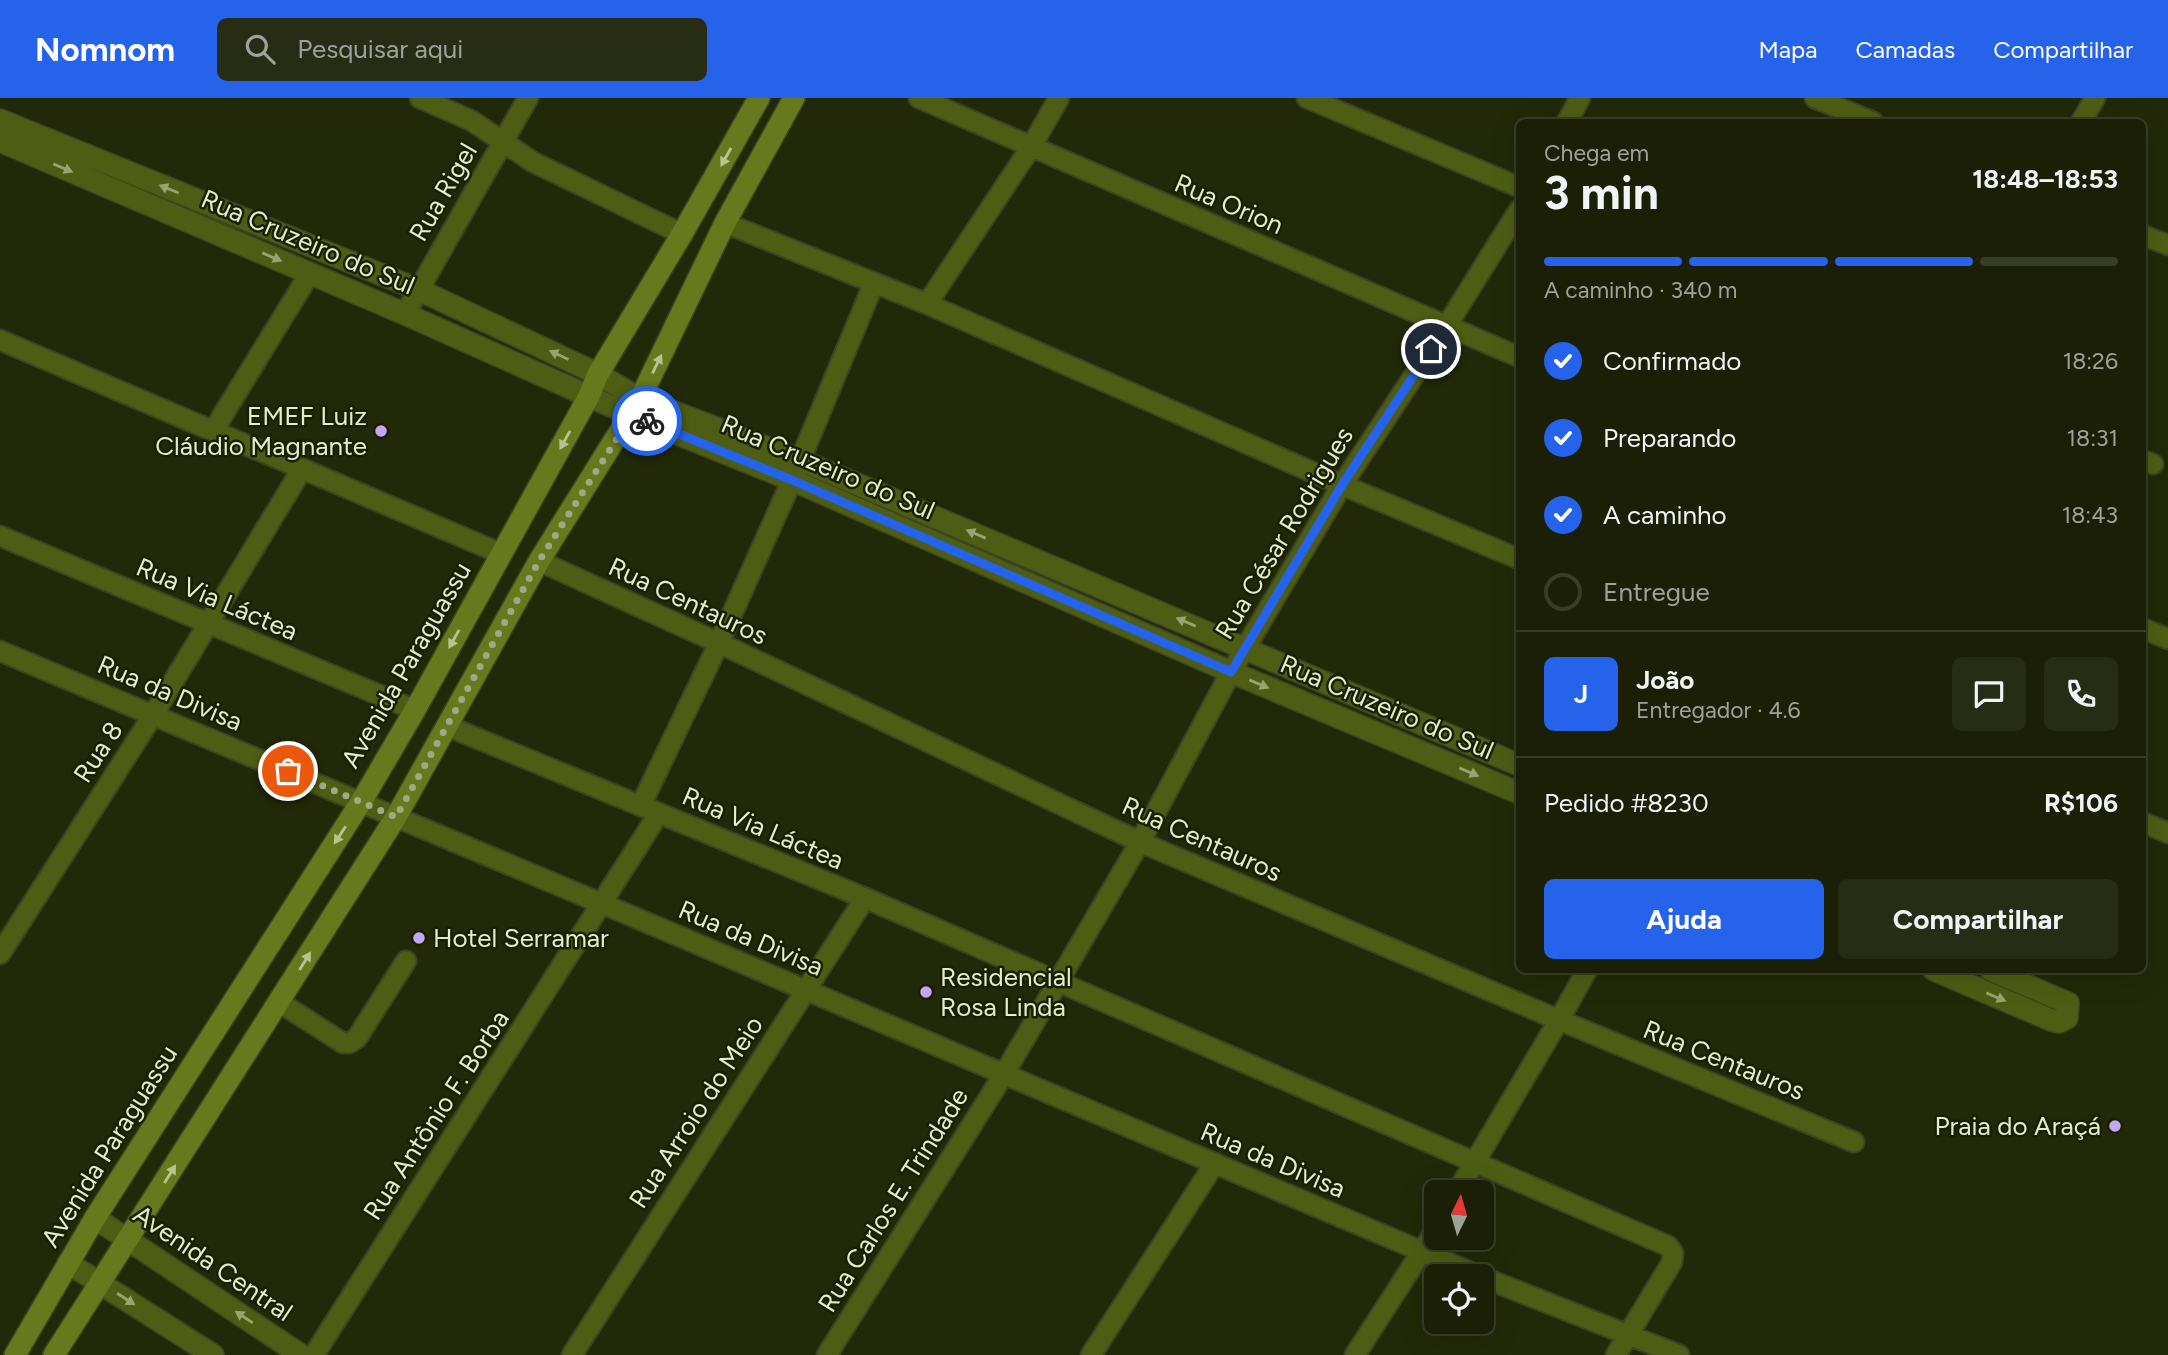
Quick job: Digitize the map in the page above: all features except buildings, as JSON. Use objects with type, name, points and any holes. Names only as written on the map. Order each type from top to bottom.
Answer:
[{"type":"main road","name":"Avenida Paraguassu","points":[[15,1355],[95,1218],[361,802],[502,554],[589,396],[598,374],[760,98]]},
{"type":"main road","points":[[54,1355],[396,817],[539,561],[636,407],[725,223],[794,98]]},
{"type":"street","points":[[420,98],[472,121],[533,162],[682,234]]},
{"type":"street","name":"Rua Rigel","points":[[405,314],[528,98]]},
{"type":"street","name":"Rua Orion","points":[[919,98],[1516,356]]},
{"type":"street","points":[[927,304],[1031,147],[1059,98]]},
{"type":"street","points":[[1307,98],[1516,186]]},
{"type":"street","points":[[1569,119],[1580,98]]},
{"type":"street","points":[[1815,98],[1866,119]]},
{"type":"street","points":[[2083,119],[2095,98]]},
{"type":"street","name":"Rua Cruzeiro do Sul","points":[[0,120],[417,289],[598,374],[636,407]]},
{"type":"street","name":"Rua Cruzeiro do Sul","points":[[0,141],[405,314],[589,396],[636,407],[1049,565],[1516,764]]},
{"type":"street","name":"Rua César Rodrigues","points":[[1004,1074],[1140,842],[1231,672],[1342,485],[1516,215]]},
{"type":"street","points":[[725,223],[927,304],[1516,558]]},
{"type":"street","points":[[2146,237],[2168,245]]},
{"type":"street","points":[[213,431],[310,273]]},
{"type":"street","points":[[641,805],[719,643],[796,470],[874,283]]},
{"type":"street","points":[[0,340],[502,554]]},
{"type":"street","name":"Rua 8","points":[[0,954],[153,715],[302,469]]},
{"type":"street","name":"Rua Cruzeiro do Sul","points":[[796,470],[1037,587],[1231,672],[1516,788]]},
{"type":"street","name":"Rua Via Láctea","points":[[0,536],[415,710]]},
{"type":"street","name":"Rua Centauros","points":[[539,561],[1140,842],[1854,1142]]},
{"type":"street","points":[[1037,587],[1049,565]]},
{"type":"street","points":[[2146,630],[2168,639]]},
{"type":"street","name":"Rua da Divisa","points":[[0,651],[1450,1264]]},
{"type":"street","name":"Rua Via Láctea","points":[[447,726],[865,898],[1668,1246],[1673,1254],[1672,1262],[1630,1336]]},
{"type":"street","name":"Rua Antônio F. Borba","points":[[314,1355],[659,813]]},
{"type":"street","points":[[2146,824],[2168,833]]},
{"type":"street","name":"Rua Arroio do Meio","points":[[572,1355],[865,898]]},
{"type":"street","points":[[279,1003],[343,1043],[350,1043],[357,1038],[406,961]]},
{"type":"street","points":[[1464,1180],[1585,973]]},
{"type":"street","points":[[1941,973],[2051,1020],[2059,1022],[2067,1018],[2068,1003],[1998,973]]},
{"type":"street","name":"Rua Carlos E. Trindade","points":[[827,1355],[1004,1074]]},
{"type":"street","points":[[1091,1355],[1215,1163]]},
{"type":"street","name":"Avenida Central","points":[[95,1218],[301,1355]]},
{"type":"street","points":[[1355,1355],[1424,1250]]},
{"type":"street","points":[[68,1263],[214,1355]]},
{"type":"street","name":"Rua da Divisa","points":[[1494,1281],[1679,1355]]},
{"type":"street","points":[[1616,1355],[1630,1336]]},
{"type":"way so far","points":[[288,771],[396,817],[539,561],[618,436],[632,415],[647,421]]},
{"type":"place","name":"EMEF Luiz Cláudio Magnante","points":[[381,431]]},
{"type":"place","name":"Hotel Serramar","points":[[419,938]]},
{"type":"place","name":"Residencial Rosa Linda","points":[[926,992]]},
{"type":"place","name":"Praia do Araçá","points":[[2115,1126]]},
{"type":"route","points":[[647,421],[792,480],[1231,672],[1342,485],[1431,349]]}]
